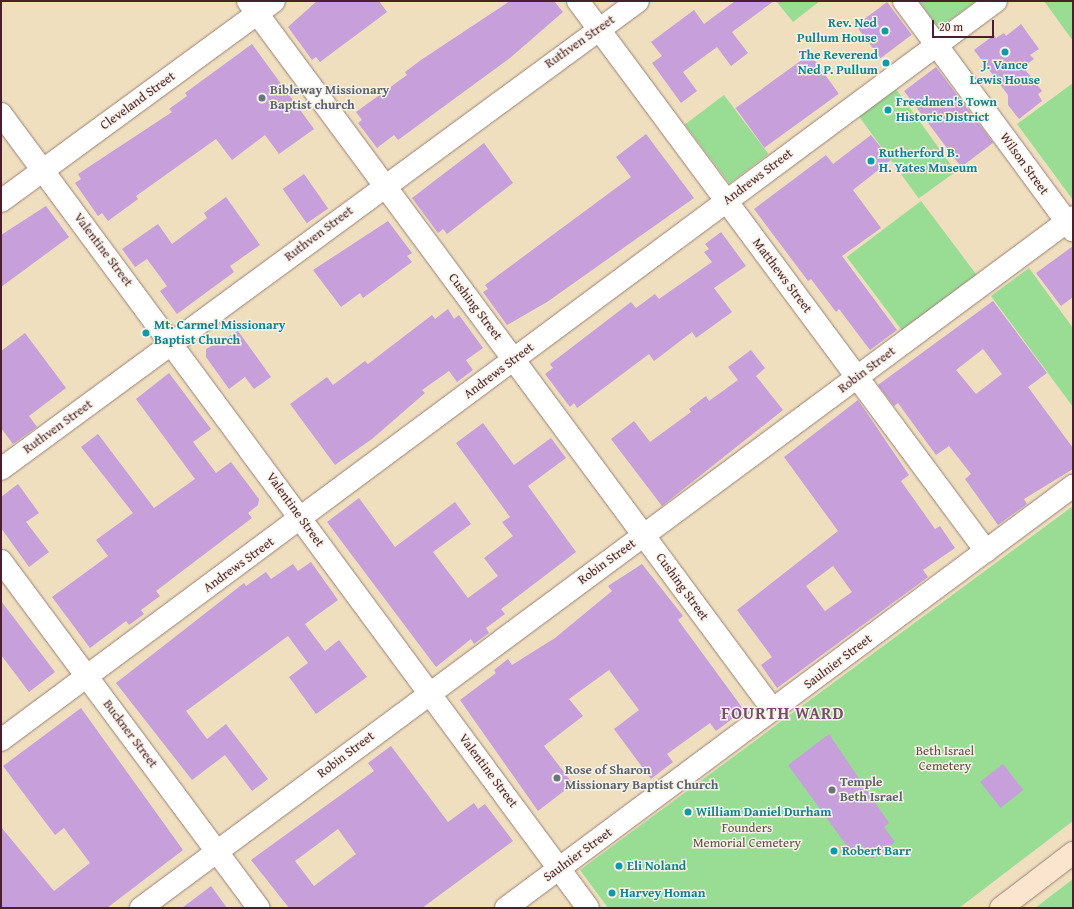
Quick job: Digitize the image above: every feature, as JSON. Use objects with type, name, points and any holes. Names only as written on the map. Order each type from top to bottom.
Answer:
[{"type":"main road","points":[[1001,908],[1073,853]]},
{"type":"street","name":"Matthews Street","points":[[578,1],[986,550]]},
{"type":"street","name":"Ruthven Street","points":[[1,469],[385,185],[638,1]]},
{"type":"street","name":"Wilson Street","points":[[904,1],[1071,223]]},
{"type":"street","name":"Andrews Street","points":[[1,740],[302,519],[726,201],[996,1]]},
{"type":"street","name":"Cleveland Street","points":[[1,201],[43,171],[260,5]]},
{"type":"street","name":"Cushing Street","points":[[260,5],[385,185],[773,710]]},
{"type":"street","name":"Valentine Street","points":[[1,114],[172,343],[588,908]]},
{"type":"street","name":"Robin Street","points":[[140,908],[857,377],[1071,223]]},
{"type":"street","name":"Saulnier Street","points":[[506,908],[1073,486]]},
{"type":"street","name":"Buckner Street","points":[[1,561],[259,908]]},
{"type":"green space","points":[[776,1],[820,1],[793,22]]},
{"type":"green space","points":[[919,1],[976,1],[939,28]]},
{"type":"green space","points":[[1044,1],[1073,1],[1073,41]]},
{"type":"green space","points":[[1073,83],[1073,200],[1017,124]]},
{"type":"green space","points":[[896,89],[956,172],[919,199],[859,116]]},
{"type":"green space","points":[[724,95],[769,154],[729,184],[685,124]]},
{"type":"green space","points":[[921,201],[976,274],[902,330],[847,257]]},
{"type":"green space","points":[[1029,268],[1073,328],[1073,407],[991,296]]},
{"type":"green space","name":"Beth Israel Cemetery","points":[[1073,506],[1073,821],[959,908],[608,908],[580,870]]},
{"type":"green space","points":[[1073,879],[1073,908],[1035,908]]},
{"type":"building","points":[[317,1],[379,1],[387,12],[320,62],[316,57],[312,60],[288,27]]},
{"type":"building","points":[[510,1],[554,1],[563,12],[510,58],[398,140],[394,135],[377,148],[358,123],[362,120],[356,112],[407,75],[405,72],[421,60]]},
{"type":"building","points":[[735,1],[774,1],[732,32],[748,53],[731,66],[717,47],[683,72],[697,91],[681,103],[652,63],[662,56],[651,42],[694,10],[704,24]]},
{"type":"building","name":"Rev. Ned Pullum House","points":[[887,2],[912,35],[881,58],[856,25]]},
{"type":"building","name":"J. Vance Lewis House","points":[[1021,24],[1039,49],[1030,55],[1034,59],[1023,67],[1042,91],[1038,94],[1042,101],[1019,119],[1008,105],[1008,95],[974,50],[994,35],[996,38],[1004,33],[1006,36]]},
{"type":"building","points":[[252,44],[314,129],[279,154],[265,135],[232,160],[216,139],[136,196],[138,199],[108,221],[102,213],[98,216],[75,183],[81,179],[78,174],[172,112],[169,109],[187,96],[185,93]]},
{"type":"building","points":[[810,54],[839,94],[764,148],[736,108]]},
{"type":"building","points":[[936,67],[993,143],[961,167],[904,91]]},
{"type":"building","points":[[646,134],[694,198],[547,302],[507,325],[483,292],[488,289],[485,285],[631,177],[616,157]]},
{"type":"building","points":[[871,135],[891,160],[853,190],[881,228],[842,256],[897,330],[870,350],[839,309],[836,312],[811,279],[808,281],[754,209],[826,155],[833,164]]},
{"type":"building","points":[[484,143],[513,183],[447,234],[443,229],[438,233],[412,198]]},
{"type":"building","points":[[304,174],[328,208],[307,223],[283,189]]},
{"type":"building","points":[[226,197],[260,245],[230,266],[234,272],[177,314],[160,291],[167,286],[147,259],[135,267],[122,249],[158,224],[172,244],[207,218],[204,213]]},
{"type":"building","points":[[46,206],[69,237],[1,287],[1,235]]},
{"type":"building","points":[[388,221],[412,253],[407,256],[412,262],[363,298],[360,293],[341,307],[313,270]]},
{"type":"building","points":[[721,232],[746,266],[714,288],[732,312],[696,338],[692,332],[654,361],[649,354],[577,408],[574,403],[570,407],[545,374],[553,368],[550,364],[631,302],[636,308],[655,294],[659,299],[712,262],[704,252],[709,249],[705,244]]},
{"type":"building","points":[[1073,246],[1073,297],[1061,306],[1036,273]]},
{"type":"building","points":[[993,301],[1047,373],[1028,387],[1073,448],[1073,469],[1024,499],[1027,504],[998,525],[965,479],[971,474],[949,446],[936,455],[898,403],[894,406],[878,385]],"holes":[[[983,349],[1002,374],[976,394],[956,370]]]},
{"type":"building","points":[[448,309],[454,319],[459,315],[483,348],[466,360],[473,370],[457,382],[449,371],[422,390],[425,393],[372,439],[335,465],[290,404],[327,377],[333,385],[365,361],[368,364],[432,315],[435,319]]},
{"type":"building","points":[[238,331],[271,377],[254,389],[245,377],[229,389],[206,357],[206,349]]},
{"type":"building","points":[[25,333],[66,388],[29,416],[37,427],[13,444],[1,428],[1,351]]},
{"type":"building","points":[[751,350],[765,368],[756,376],[783,410],[662,506],[611,439],[634,421],[650,442],[691,412],[689,409],[706,396],[709,401],[738,380],[728,367]]},
{"type":"building","points":[[169,373],[211,429],[193,442],[216,473],[231,462],[259,499],[258,505],[248,513],[252,518],[156,591],[160,596],[141,610],[144,614],[129,625],[126,621],[90,648],[52,597],[108,556],[96,540],[133,513],[81,447],[98,434],[154,508],[195,479],[136,399]]},
{"type":"building","points":[[858,400],[909,475],[901,481],[935,529],[940,526],[955,548],[923,570],[928,577],[777,688],[761,665],[772,657],[737,610],[838,531],[784,457]],"holes":[[[833,566],[852,592],[825,611],[806,586]]]},
{"type":"building","points":[[483,423],[514,465],[551,438],[566,458],[528,486],[576,552],[501,609],[505,614],[486,628],[489,633],[474,644],[471,639],[436,667],[327,522],[359,498],[395,547],[455,502],[471,524],[433,552],[468,598],[498,576],[484,558],[513,536],[502,522],[510,517],[456,443]]},
{"type":"building","points":[[18,484],[39,513],[26,522],[49,552],[29,567],[1,528],[1,497]]},
{"type":"building","points":[[311,562],[338,600],[305,624],[325,651],[339,640],[367,677],[316,714],[289,677],[308,663],[288,636],[186,711],[207,739],[226,724],[268,779],[252,791],[225,755],[192,780],[116,683],[244,583],[246,586],[266,572],[271,579],[293,564],[298,571]]},
{"type":"building","points":[[642,564],[683,616],[678,620],[744,710],[716,731],[710,723],[667,754],[673,762],[651,779],[614,729],[639,710],[609,670],[569,699],[583,716],[544,746],[573,784],[538,811],[460,700],[496,673],[494,670],[508,659],[512,665],[555,638],[612,591],[608,586]]},
{"type":"building","points":[[1,601],[55,672],[29,692],[1,655]]},
{"type":"building","points":[[81,708],[183,850],[107,908],[1,908],[1,827],[54,891],[90,863],[64,828],[55,835],[3,766]]},
{"type":"building","name":"Temple Beth Israel","points":[[829,734],[889,823],[884,827],[895,842],[872,859],[860,843],[850,850],[788,765]]},
{"type":"building","points":[[391,746],[448,822],[474,803],[478,809],[485,804],[513,841],[422,908],[289,908],[251,860],[374,771],[368,763]],"holes":[[[338,829],[356,854],[314,886],[295,861]]]},
{"type":"building","points":[[1003,764],[1023,790],[1000,808],[980,782]]},
{"type":"building","points":[[211,886],[227,908],[182,908]]},
{"type":"place","name":"Rev. Ned Pullum House","points":[[885,31]]},
{"type":"place","name":"J. Vance Lewis House","points":[[1005,52]]},
{"type":"place","name":"The Reverend Ned P. Pullum","points":[[886,63]]},
{"type":"place","name":"Bibleway Missionary Baptist church","points":[[262,98]]},
{"type":"place","name":"Freedmen's Town Historic District","points":[[888,110]]},
{"type":"place","name":"Rutherford B. H. Yates Museum","points":[[871,161]]},
{"type":"place","name":"Mt. Carmel Missionary Baptist Church","points":[[146,333]]},
{"type":"place","name":"Rose of Sharon Missionary Baptist Church","points":[[557,778]]},
{"type":"place","name":"Temple Beth Israel","points":[[832,790]]},
{"type":"place","name":"William Daniel Durham","points":[[688,812]]},
{"type":"place","name":"Robert Barr","points":[[834,851]]},
{"type":"place","name":"Eli Noland","points":[[619,866]]},
{"type":"place","name":"Harvey Homan","points":[[612,893]]},
{"type":"district","name":"FOURTH WARD","points":[[783,713]]},
{"type":"park label","name":"Founders Memorial Cemetery","points":[[747,836]]}]
